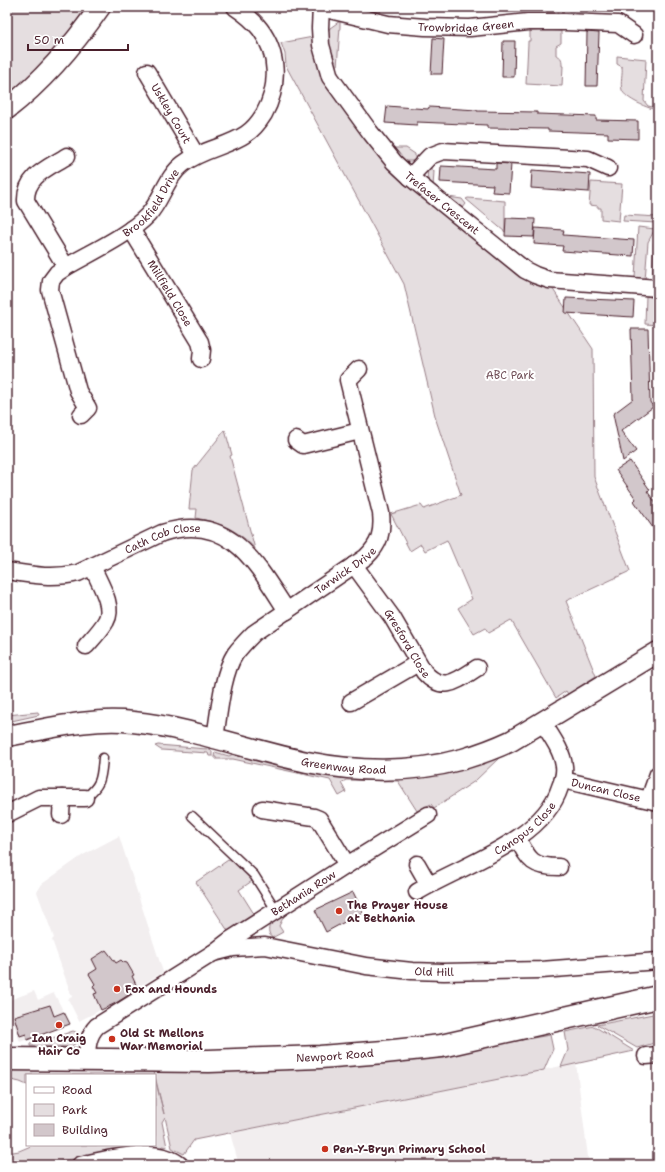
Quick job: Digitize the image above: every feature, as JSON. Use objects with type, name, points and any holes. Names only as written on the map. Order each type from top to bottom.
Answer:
[{"type":"main road","name":"Newport Road","points":[[7,1059],[209,1061],[327,1056],[441,1046],[658,997]]},
{"type":"street","points":[[7,109],[37,85],[53,68],[100,7]]},
{"type":"street","name":"Brookfield Drive","points":[[81,415],[88,408],[78,391],[50,290],[52,281],[57,273],[131,229],[148,215],[157,204],[175,171],[184,163],[196,156],[230,143],[248,133],[256,126],[270,103],[275,85],[275,69],[267,40],[254,13],[235,7]]},
{"type":"street","name":"Trowbridge Green","points":[[321,8],[388,24],[470,28],[528,22],[618,24],[634,35]]},
{"type":"street","name":"Trefaser Crescent","points":[[321,8],[321,46],[324,61],[330,77],[394,162],[410,177],[525,270],[535,275],[549,280],[658,288]]},
{"type":"street","name":"Uskley Court","points":[[147,72],[196,156]]},
{"type":"street","points":[[410,177],[430,156],[443,151],[588,159],[608,168]]},
{"type":"street","points":[[66,267],[26,201],[26,192],[30,183],[36,176],[67,156]]},
{"type":"street","name":"Millfield Close","points":[[131,229],[200,342],[202,350],[201,359]]},
{"type":"street","name":"Tarwick Drive","points":[[215,738],[226,675],[235,655],[244,642],[373,551],[379,541],[382,524],[381,512],[348,380],[359,369]]},
{"type":"street","points":[[296,440],[303,445],[360,431]]},
{"type":"street","name":"Cath Cob Close","points":[[7,571],[53,577],[66,576],[78,573],[168,531],[189,528],[204,529],[232,540],[252,560],[287,611]]},
{"type":"street","name":"Gresford Close","points":[[354,565],[392,617],[418,663],[429,679],[443,684],[450,684],[478,668]]},
{"type":"street","points":[[86,646],[107,621],[109,604],[92,566]]},
{"type":"street","name":"Greenway Road","points":[[7,736],[78,724],[124,721],[170,727],[282,756],[322,764],[363,769],[422,768],[463,759],[492,750],[509,742],[543,723],[658,652]]},
{"type":"street","points":[[351,702],[418,663]]},
{"type":"street","name":"Canopus Close","points":[[417,864],[423,889],[518,839],[534,826],[552,804],[559,792],[563,780],[564,768],[562,756],[543,723]]},
{"type":"street","name":"Duncan Close","points":[[563,780],[653,800],[658,774]]},
{"type":"street","points":[[7,814],[39,798],[85,798]]},
{"type":"street","points":[[61,815],[62,798]]},
{"type":"street","name":"Bethania Row","points":[[262,809],[314,817],[319,820],[347,865]]},
{"type":"street","name":"Bethania Row","points":[[87,1060],[88,1042],[93,1029],[97,1026],[212,953],[276,910],[428,815]]},
{"type":"street","points":[[518,839],[525,854],[532,862],[540,866],[559,867]]},
{"type":"street","name":"Bethania Row","points":[[259,922],[261,938],[265,946]]},
{"type":"street","name":"Old Hill","points":[[212,953],[233,948],[265,946],[366,966],[444,972],[541,970],[658,961]]},
{"type":"street","points":[[80,1165],[104,1159],[150,1155],[172,1159],[180,1165]]},
{"type":"lane","points":[[85,798],[95,789],[100,780],[103,758]]},
{"type":"lane","points":[[192,816],[254,875],[276,910]]},
{"type":"shaded area","points":[[119,836],[163,972],[135,989],[136,992],[79,1021],[68,999],[72,997],[52,940],[54,938],[37,892],[42,884],[83,855]]},
{"type":"shaded area","points":[[34,991],[38,1000],[54,993],[70,1024],[20,1042],[7,1001]]},
{"type":"shaded area","points":[[576,1063],[589,1165],[239,1165],[230,1133]]},
{"type":"green space","points":[[7,7],[86,7],[53,55],[7,101]]},
{"type":"green space","points":[[343,7],[381,7],[378,16]]},
{"type":"green space","points":[[340,21],[337,67],[332,68],[327,33],[330,28]]},
{"type":"green space","points":[[530,31],[561,31],[561,43],[556,46],[556,55],[562,60],[562,86],[526,84],[528,41],[530,41]]},
{"type":"green space","name":"ABC Park","points":[[313,37],[390,166],[550,285],[593,349],[594,477],[630,571],[566,601],[596,676],[568,694],[566,691],[556,698],[511,620],[488,633],[485,628],[474,634],[458,608],[472,599],[447,540],[425,551],[421,544],[410,551],[391,514],[421,505],[424,509],[461,495],[436,420],[404,284],[286,66],[285,54],[281,43]]},
{"type":"green space","points":[[617,56],[646,59],[644,101],[648,106],[658,108],[658,110],[638,103],[624,93],[621,87],[622,67],[617,64]]},
{"type":"green space","points":[[390,148],[406,148],[415,154],[415,161],[403,161]]},
{"type":"green space","points":[[429,167],[434,171],[433,188],[429,183],[428,178]]},
{"type":"green space","points":[[591,182],[622,184],[619,221],[601,219],[601,208],[598,208],[598,206],[589,205]]},
{"type":"green space","points":[[448,197],[462,199],[466,204],[462,209]]},
{"type":"green space","points":[[466,199],[505,201],[505,232]]},
{"type":"green space","points":[[624,215],[658,217],[658,222],[623,221]]},
{"type":"green space","points":[[638,227],[655,229],[648,242],[645,280],[637,279],[635,277]]},
{"type":"green space","points":[[658,235],[658,278],[652,280],[654,243]]},
{"type":"green space","points":[[646,296],[654,298],[658,303],[658,325],[645,324]]},
{"type":"green space","points":[[225,430],[232,455],[230,456],[255,549],[249,542],[236,532],[213,522],[196,518],[197,509],[189,509],[193,470]]},
{"type":"green space","points":[[38,712],[39,715],[7,722],[7,715]]},
{"type":"green space","points":[[155,746],[207,749],[212,751],[212,756],[209,756],[208,753],[161,750]]},
{"type":"green space","points":[[215,752],[229,756],[233,754],[294,767],[502,752],[500,757],[475,781],[434,808],[431,804],[417,811],[398,781],[346,780],[341,783],[346,792],[339,796],[330,780],[233,759],[216,759],[216,757],[214,757]]},
{"type":"green space","points":[[231,858],[252,881],[239,890],[256,917],[230,934],[196,882]]},
{"type":"green space","points":[[290,909],[279,926],[283,932],[272,938],[269,933],[270,925],[273,921]]},
{"type":"green space","points":[[658,1013],[658,1042],[637,1048],[597,1025]]},
{"type":"green space","points":[[594,1026],[634,1051],[561,1067],[568,1050],[565,1032]]},
{"type":"green space","points":[[73,1031],[78,1033],[79,1036],[76,1043],[70,1047],[30,1046],[30,1043],[56,1037]]},
{"type":"green space","points":[[550,1035],[553,1049],[544,1070],[194,1140],[184,1154],[172,1148],[165,1117],[162,1122],[167,1147],[162,1146],[159,1151],[63,1160],[55,1165],[7,1165],[7,1153],[19,1151],[31,1146],[156,1146],[156,1083],[164,1114],[156,1080],[156,1074],[154,1072],[209,1070],[453,1052]]},
{"type":"green space","points":[[7,1063],[150,1064],[154,1074],[26,1074],[26,1085],[7,1079]]},
{"type":"building","points":[[587,32],[599,33],[597,86],[586,86]]},
{"type":"building","points":[[433,38],[444,39],[442,74],[431,74]]},
{"type":"building","points":[[503,41],[515,41],[514,77],[502,77]]},
{"type":"building","points":[[387,106],[428,109],[429,107],[477,111],[537,112],[537,114],[596,116],[596,120],[638,121],[638,139],[608,138],[608,133],[548,131],[548,129],[487,128],[487,125],[417,122],[417,125],[385,123]]},
{"type":"building","points":[[496,163],[511,164],[509,193],[492,192],[493,185],[440,182],[441,166],[496,169]]},
{"type":"building","points":[[532,170],[590,174],[589,192],[531,188]]},
{"type":"building","points":[[506,218],[535,219],[534,237],[505,236]]},
{"type":"building","points":[[535,228],[564,230],[563,235],[634,240],[633,256],[562,251],[563,246],[534,244]]},
{"type":"building","points":[[566,298],[634,301],[633,317],[565,313]]},
{"type":"building","points":[[631,329],[648,329],[650,402],[653,407],[621,431],[636,451],[623,461],[613,414],[633,399]]},
{"type":"building","points":[[630,461],[650,490],[647,491],[658,506],[658,535],[634,501],[636,499],[616,470]]},
{"type":"building","name":"The Prayer House at Bethania","points":[[353,892],[363,912],[326,932],[315,910]]},
{"type":"building","points":[[106,950],[116,963],[121,960],[127,963],[134,975],[132,976],[137,987],[135,991],[116,1003],[101,1010],[94,994],[97,993],[93,986],[95,984],[89,974],[97,969],[92,959]]},
{"type":"building","points":[[50,1005],[54,1016],[64,1012],[70,1024],[27,1040],[26,1034],[20,1036],[14,1016]]},
{"type":"place","name":"The Prayer House at Bethania","points":[[339,911]]},
{"type":"place","name":"Fox and Hounds","points":[[117,989]]},
{"type":"place","name":"Ian Craig Hair Co","points":[[59,1025]]},
{"type":"place","name":"Old St Mellons War Memorial","points":[[112,1039]]},
{"type":"place","name":"Pen-Y-Bryn Primary School","points":[[325,1149]]}]
